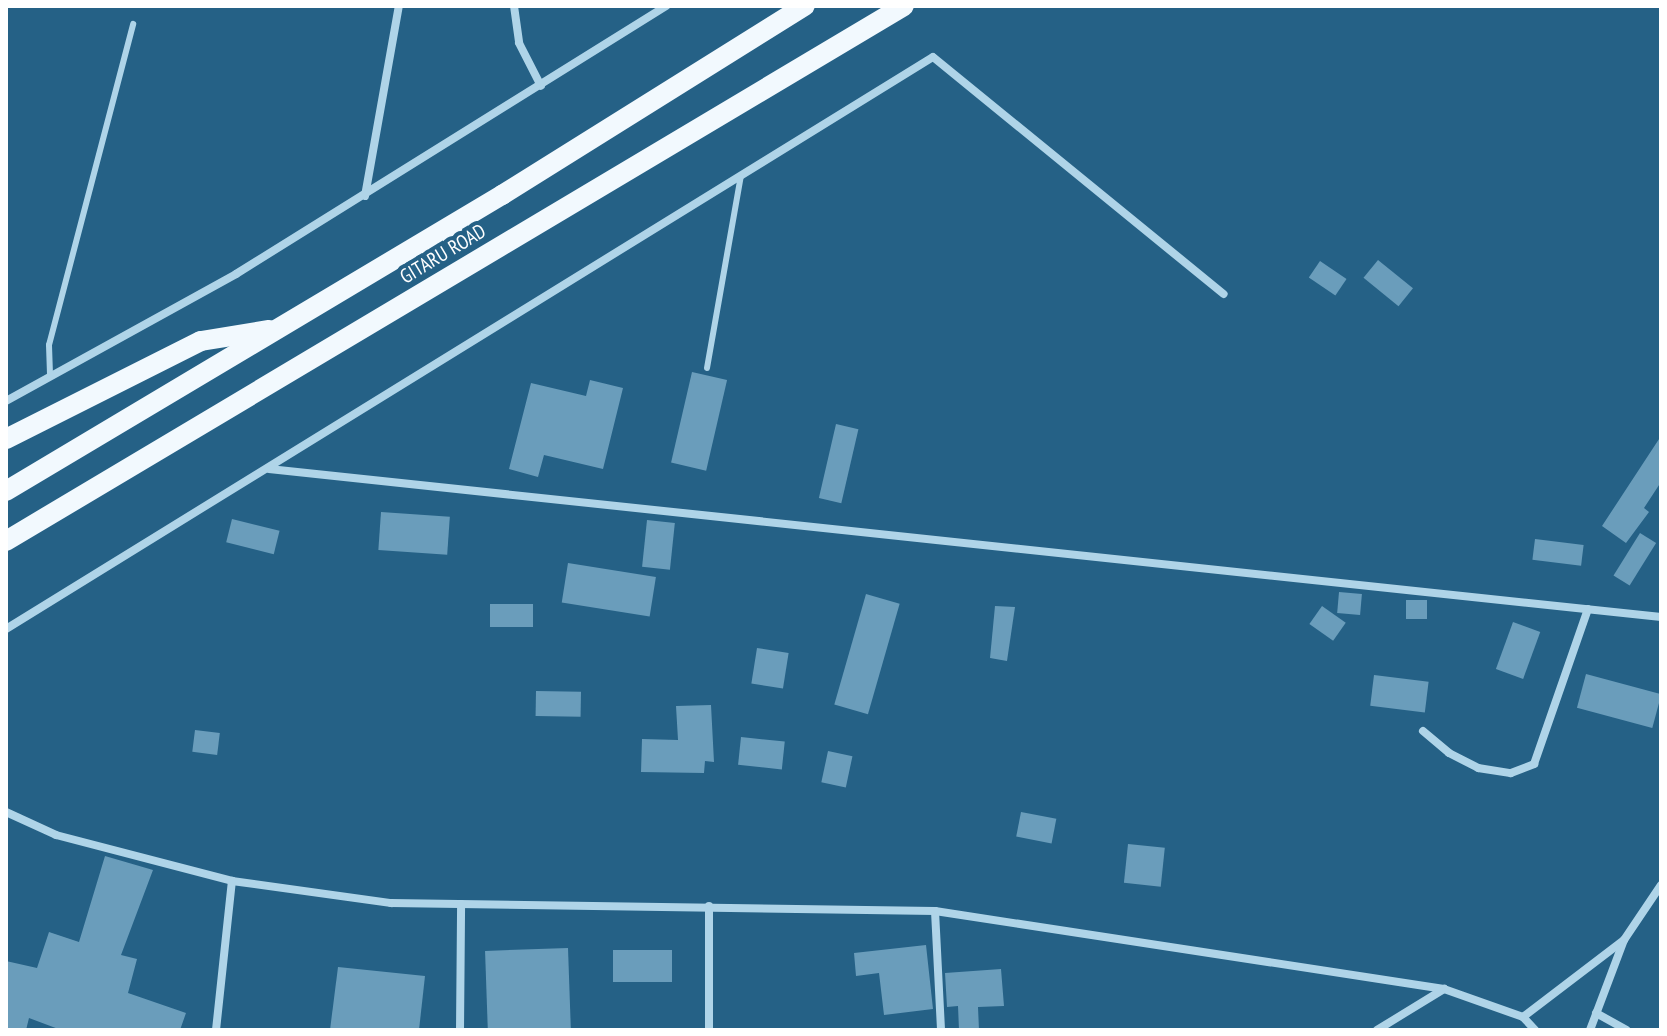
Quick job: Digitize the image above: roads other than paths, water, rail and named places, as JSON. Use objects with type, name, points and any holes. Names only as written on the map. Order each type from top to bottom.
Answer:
[{"type":"main road","name":"GITARU ROAD","points":[[6,491],[281,328],[805,6]]},
{"type":"main road","name":"GITARU ROAD","points":[[6,541],[904,6]]},
{"type":"main road","points":[[6,439],[201,341],[281,328]]},
{"type":"main road","points":[[6,554],[50,515]]},
{"type":"street","points":[[365,196],[399,6]]},
{"type":"street","points":[[514,6],[519,43],[541,86]]},
{"type":"street","points":[[6,401],[365,196],[666,6]]},
{"type":"street","points":[[6,629],[933,57],[1224,294]]},
{"type":"street","points":[[268,469],[1661,617]]},
{"type":"street","points":[[1423,731],[1449,753],[1478,768],[1511,773],[1534,764],[1588,609]]},
{"type":"street","points":[[6,812],[56,835],[232,881],[391,903],[935,911],[1444,989],[1523,1017],[1535,1030]]},
{"type":"street","points":[[216,1030],[232,881]]},
{"type":"street","points":[[1590,1030],[1624,940],[1661,885]]},
{"type":"street","points":[[460,1030],[461,904]]},
{"type":"street","points":[[709,906],[709,1030]]},
{"type":"street","points":[[935,911],[941,1030]]},
{"type":"street","points":[[1523,1017],[1624,940]]},
{"type":"street","points":[[1377,1030],[1444,989]]},
{"type":"street","points":[[1596,1013],[1627,1030]]},
{"type":"lane","points":[[50,374],[49,345],[133,24]]},
{"type":"lane","points":[[707,368],[741,176]]}]
